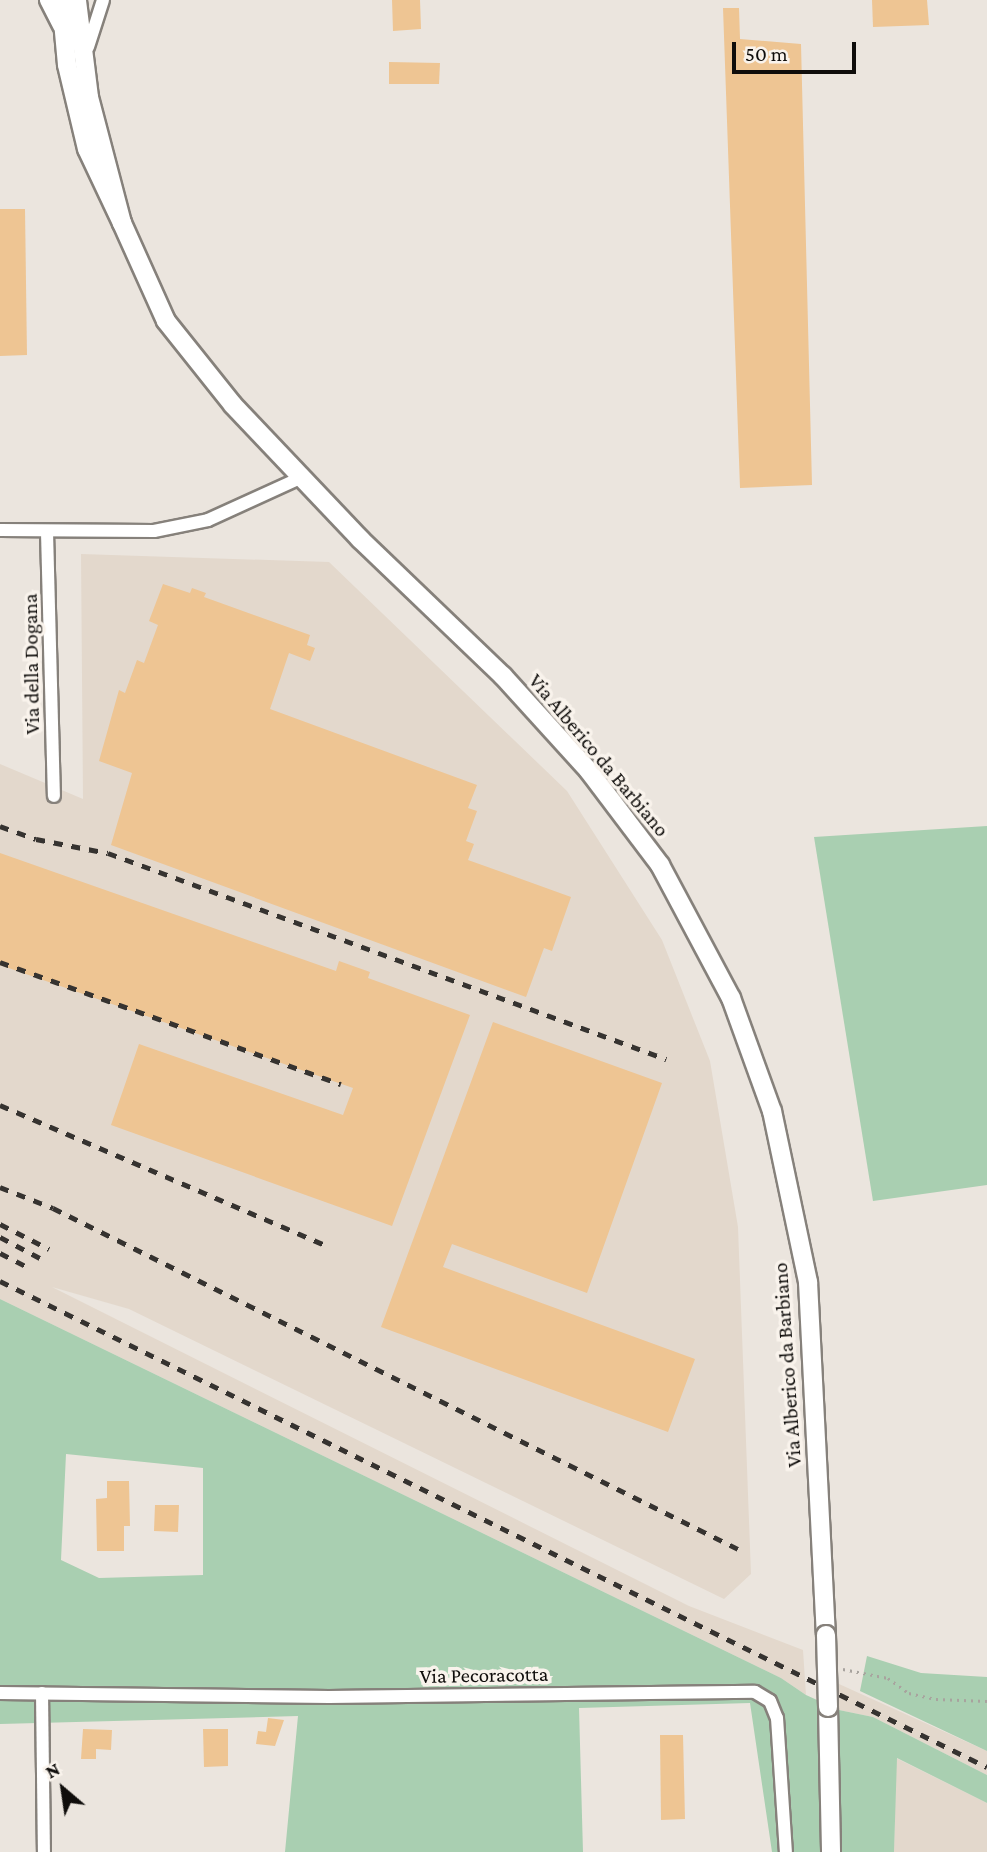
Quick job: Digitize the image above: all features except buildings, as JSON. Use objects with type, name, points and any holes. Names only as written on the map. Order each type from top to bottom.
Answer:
[{"type":"main road","name":"Via Alberico da Barbiano","points":[[61,0],[65,36],[87,149],[166,321],[233,405],[300,478],[503,676],[589,771],[660,864],[732,998],[772,1111],[808,1282],[828,1707],[831,1852]]},
{"type":"main road","name":"Via Alberico da Barbiano","points":[[77,0],[86,75],[122,223]]},
{"type":"street","points":[[48,0],[65,36]]},
{"type":"street","points":[[86,75],[91,27],[103,0]]},
{"type":"street","points":[[0,530],[154,531],[208,520],[300,478]]},
{"type":"street","name":"Via della Dogana","points":[[47,532],[54,796]]},
{"type":"street","name":"Via Pecoracotta","points":[[0,1693],[329,1697],[755,1692],[770,1701],[777,1718],[786,1852]]},
{"type":"street","points":[[42,1693],[44,1852]]},
{"type":"path","points":[[842,1669],[888,1678],[909,1693],[936,1699],[987,1700]]},
{"type":"shaded area","points":[[81,554],[329,562],[567,791],[662,940],[710,1061],[738,1227],[751,1574],[724,1599],[129,1309],[52,1287],[689,1606],[803,1650],[806,1695],[781,1678],[0,1299],[0,764],[83,799]]},
{"type":"shaded area","points":[[839,1684],[987,1751],[987,1775],[873,1717],[839,1710]]},
{"type":"shaded area","points":[[896,1758],[987,1803],[987,1852],[894,1852]]},
{"type":"green space","points":[[987,826],[987,1185],[873,1201],[814,837]]},
{"type":"green space","points":[[0,1299],[781,1678],[806,1695],[839,1710],[873,1717],[987,1775],[987,1803],[897,1758],[894,1852],[772,1852],[750,1703],[579,1708],[583,1852],[285,1852],[298,1716],[0,1724]],"holes":[[[66,1454],[203,1468],[203,1575],[99,1578],[61,1560]]]},
{"type":"green space","points":[[867,1656],[921,1673],[987,1677],[987,1751],[860,1691]]},
{"type":"railway","points":[[0,826],[36,839],[108,853],[666,1059]]},
{"type":"railway","points":[[0,962],[341,1084]]},
{"type":"railway","points":[[0,1105],[329,1247]]},
{"type":"railway","points":[[0,1187],[53,1208],[738,1549]]},
{"type":"railway","points":[[0,1224],[49,1249]]},
{"type":"railway","points":[[0,1237],[40,1258]]},
{"type":"railway","points":[[0,1253],[31,1269]]},
{"type":"railway","points":[[0,1281],[987,1767]]}]
